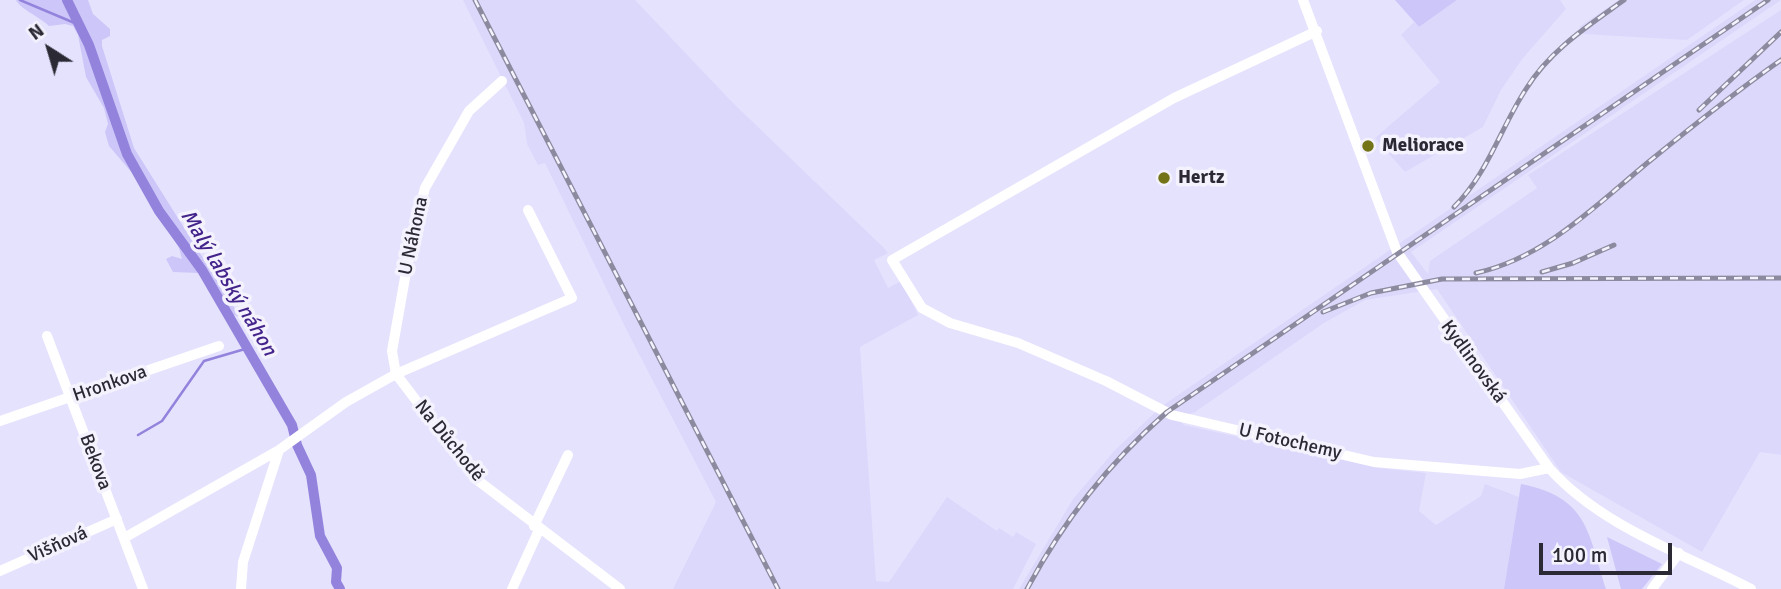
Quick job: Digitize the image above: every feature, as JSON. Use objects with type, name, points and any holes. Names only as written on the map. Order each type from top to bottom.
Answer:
[{"type":"street","name":"Kydlinovská","points":[[1303,0],[1317,31],[1397,252],[1549,468],[1569,489],[1605,516],[1751,589]]},
{"type":"street","name":"U Fotochemy","points":[[1317,31],[1174,98],[892,260],[922,308],[929,313],[1044,354],[1107,381],[1172,415],[1374,462],[1520,474],[1549,468]]},
{"type":"street","name":"U Náhona","points":[[396,374],[392,351],[413,233],[425,188],[469,111],[502,81]]},
{"type":"street","points":[[124,538],[279,450],[299,434],[396,374],[572,298],[528,210]]},
{"type":"street","name":"Bekova","points":[[47,336],[143,589]]},
{"type":"street","name":"Hronkova","points":[[0,421],[219,346]]},
{"type":"street","name":"Na Důchodě","points":[[396,374],[476,479],[620,589]]},
{"type":"street","points":[[241,589],[243,562],[279,450]]},
{"type":"street","points":[[512,589],[568,455]]},
{"type":"street","name":"Višňová","points":[[0,572],[117,519]]},
{"type":"street","points":[[1652,589],[1679,553]]},
{"type":"shaded area","points":[[16,0],[88,0],[93,14],[110,29],[110,36],[102,40],[102,46],[134,148],[240,317],[220,311],[199,273],[173,272],[166,259],[172,256],[182,259],[179,248],[133,174],[109,146],[105,132],[108,124],[104,108],[86,77],[78,35],[73,26],[49,26]]},
{"type":"shaded area","points":[[463,0],[635,0],[734,104],[883,247],[888,253],[874,260],[888,288],[901,281],[918,315],[860,347],[876,581],[889,582],[947,497],[997,531],[999,528],[1013,537],[1016,532],[1036,544],[1013,589],[673,589],[716,502],[627,331],[545,163],[538,165],[527,144],[524,123]]},
{"type":"shaded area","points":[[1395,0],[1457,0],[1419,27]]},
{"type":"shaded area","points":[[1457,0],[1560,0],[1566,9],[1523,58],[1501,90],[1483,127],[1405,172],[1375,138],[1440,82],[1401,35],[1414,22],[1419,27]]},
{"type":"shaded area","points":[[1619,0],[1744,0],[1687,40],[1583,34],[1579,27]]},
{"type":"shaded area","points":[[1755,0],[1781,0],[1411,252],[1428,274],[1430,261],[1537,188],[1528,175],[1781,10],[1781,455],[1760,452],[1702,552],[1561,472],[1437,289],[1365,300],[1324,323],[1195,412],[1178,418],[1184,425],[1379,468],[1426,473],[1419,511],[1436,525],[1481,496],[1485,484],[1519,497],[1504,589],[1019,589],[1073,499],[1115,450],[1162,406]]},
{"type":"shaded area","points":[[1521,484],[1543,490],[1573,508],[1589,534],[1606,589],[1504,589]]},
{"type":"shaded area","points":[[1607,537],[1662,564],[1642,589],[1621,589]]},
{"type":"waterway","points":[[20,0],[77,24]]},
{"type":"waterway","name":"Malý labský náhon","points":[[67,0],[89,45],[127,154],[159,211],[202,270],[292,425],[297,445],[311,475],[320,536],[337,568],[336,582],[340,589]]},
{"type":"waterway","points":[[138,435],[162,421],[204,361],[245,349]]},
{"type":"railway","points":[[475,0],[778,589]]},
{"type":"railway","points":[[1454,207],[1476,180],[1517,104],[1546,62],[1570,40],[1624,0]]},
{"type":"railway","points":[[1027,589],[1056,540],[1089,494],[1125,452],[1167,412],[1768,0]]},
{"type":"railway","points":[[1699,110],[1781,32]]},
{"type":"railway","points":[[1476,273],[1524,256],[1567,229],[1696,124],[1781,60]]},
{"type":"railway","points":[[1542,272],[1573,263],[1614,245]]},
{"type":"railway","points":[[1323,312],[1371,293],[1442,279],[1781,278]]},
{"type":"place","name":"Meliorace","points":[[1368,146]]},
{"type":"place","name":"Hertz","points":[[1164,178]]}]
